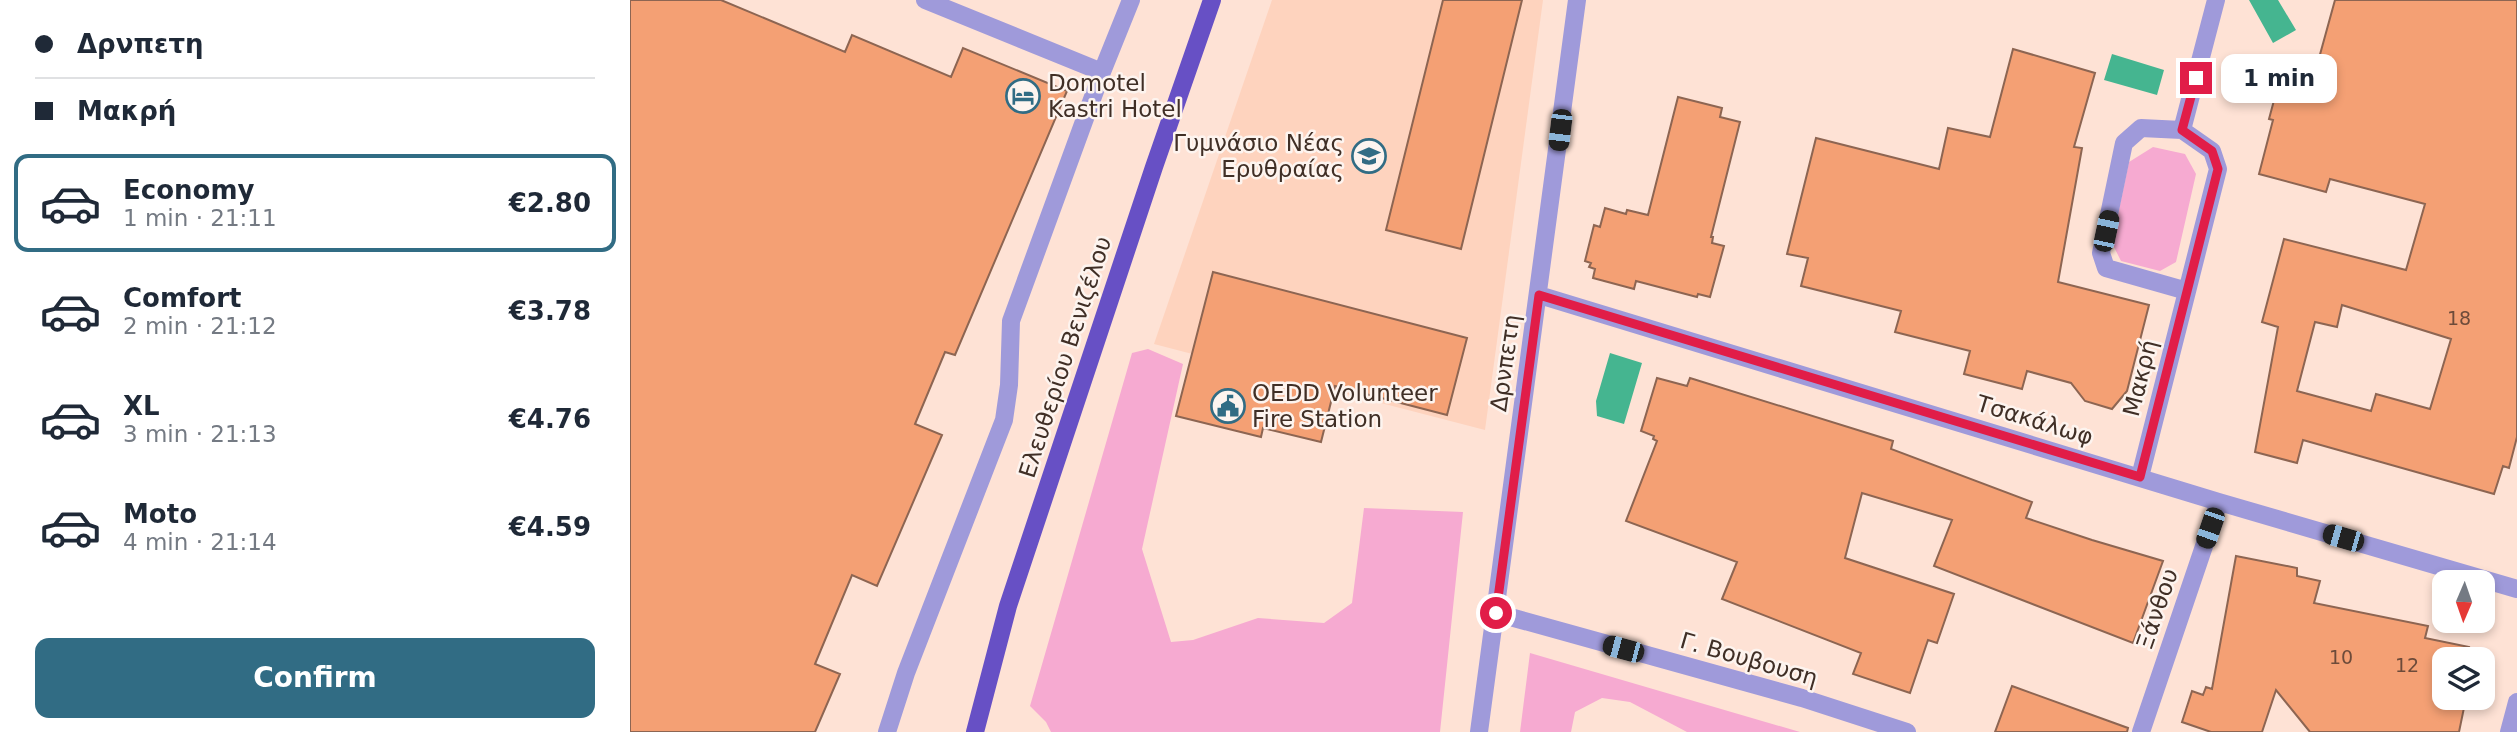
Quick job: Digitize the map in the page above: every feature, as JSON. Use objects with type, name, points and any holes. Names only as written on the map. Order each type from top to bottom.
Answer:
[{"type":"main road","name":"Ελευθερίου Βενιζέλου","points":[[975,732],[1009,606],[1212,0]]},
{"type":"street","points":[[925,0],[959,6],[1102,72]]},
{"type":"street","points":[[887,732],[906,673],[1004,420],[1009,385],[1012,321],[1102,72],[1131,0]]},
{"type":"street","name":"Δρνπετη","points":[[1479,732],[1577,0]]},
{"type":"street","points":[[2187,291],[2106,268],[2101,253],[2124,142],[2141,128],[2182,130],[2216,0]]},
{"type":"street","name":"Μακρή","points":[[2140,477],[2218,169],[2212,151],[2182,130]]},
{"type":"street","name":"Τσακάλωφ","points":[[1539,295],[2219,502],[2517,589]]},
{"type":"street","name":"Ξάνθου","points":[[2141,732],[2219,502]]},
{"type":"street","name":"Γ. Βουβουση","points":[[1496,613],[1802,698],[1907,732]]},
{"type":"street","points":[[2509,732],[2517,702]]},
{"type":"shaded area","name":"Γυμνάσιο Νέας Ερυθραίας","points":[[1272,0],[1543,0],[1485,430],[1154,344]]},
{"type":"shaded area","points":[[2249,0],[2278,0],[2296,30],[2273,43]]},
{"type":"shaded area","points":[[2112,54],[2164,70],[2157,95],[2104,80]]},
{"type":"shaded area","points":[[2153,147],[2185,154],[2196,174],[2176,262],[2160,271],[2121,261],[2112,243],[2129,162]]},
{"type":"shaded area","points":[[1148,349],[1183,364],[1142,549],[1171,642],[1193,640],[1258,618],[1324,623],[1352,603],[1364,508],[1463,512],[1440,732],[1051,732],[1046,722],[1030,706],[1132,353]]},
{"type":"shaded area","points":[[1610,353],[1642,363],[1624,424],[1597,416],[1596,401]]},
{"type":"shaded area","points":[[1530,653],[1800,732],[1687,732],[1630,702],[1602,698],[1575,712],[1571,732],[1520,732]]},
{"type":"building","points":[[630,0],[721,0],[845,52],[852,35],[951,77],[963,48],[1067,91],[955,355],[945,352],[915,424],[942,435],[877,586],[852,575],[815,664],[840,674],[815,732],[630,732]]},
{"type":"building","points":[[1443,0],[1522,0],[1461,249],[1386,230]]},
{"type":"building","points":[[2335,0],[2517,0],[2517,437],[2509,468],[2503,466],[2494,494],[2303,440],[2297,463],[2255,452],[2278,327],[2262,322],[2284,239],[2406,270],[2425,204],[2330,179],[2326,192],[2259,174],[2273,120],[2269,119],[2280,78],[2305,85],[2310,68],[2316,69]],"holes":[[[2342,305],[2451,339],[2430,409],[2376,394],[2371,411],[2297,391],[2315,322],[2337,327]]]},
{"type":"building","points":[[2013,49],[2095,73],[2074,147],[2082,148],[2058,282],[2149,305],[2127,391],[2112,409],[2085,401],[2071,383],[2027,371],[2022,389],[1964,374],[1970,351],[1895,332],[1901,311],[1801,286],[1808,258],[1787,254],[1816,138],[1939,169],[1948,128],[1990,137]]},
{"type":"building","points":[[1678,97],[1722,108],[1720,117],[1740,122],[1711,237],[1712,243],[1724,246],[1710,297],[1698,294],[1697,297],[1636,281],[1634,289],[1593,278],[1595,269],[1589,267],[1591,263],[1585,261],[1594,225],[1600,227],[1605,208],[1626,214],[1627,210],[1648,215]]},
{"type":"building","points":[[1213,272],[1467,338],[1447,415],[1335,386],[1321,442],[1263,428],[1261,437],[1176,416]]},
{"type":"building","points":[[1657,378],[1687,386],[1690,378],[1893,441],[1891,449],[2032,502],[2026,518],[2163,561],[2133,643],[1934,566],[1952,520],[1862,493],[1845,558],[1954,594],[1937,643],[1928,640],[1910,693],[1853,674],[1861,653],[1722,599],[1737,562],[1626,521],[1657,441],[1653,439],[1654,436],[1641,431]]},
{"type":"building","points":[[2236,556],[2297,568],[2297,576],[2320,581],[2314,603],[2428,626],[2425,638],[2469,647],[2432,647],[2432,710],[2464,710],[2459,732],[2310,732],[2276,690],[2262,732],[2211,732],[2182,722],[2192,691],[2203,695],[2206,687],[2212,689]]},
{"type":"building","points":[[2012,686],[2128,728],[2127,732],[1995,732]]},
{"type":"place","name":"Domotel Kastri Hotel","points":[[1023,96]]},
{"type":"place","name":"Γυμνάσιο Νέας Ερυθραίας","points":[[1369,156]]},
{"type":"place","name":"OEDD Volunteer Fire Station","points":[[1228,406]]},
{"type":"route","points":[[1496,613],[1539,295],[2140,477],[2218,169],[2212,151],[2182,130],[2196,78]]}]
